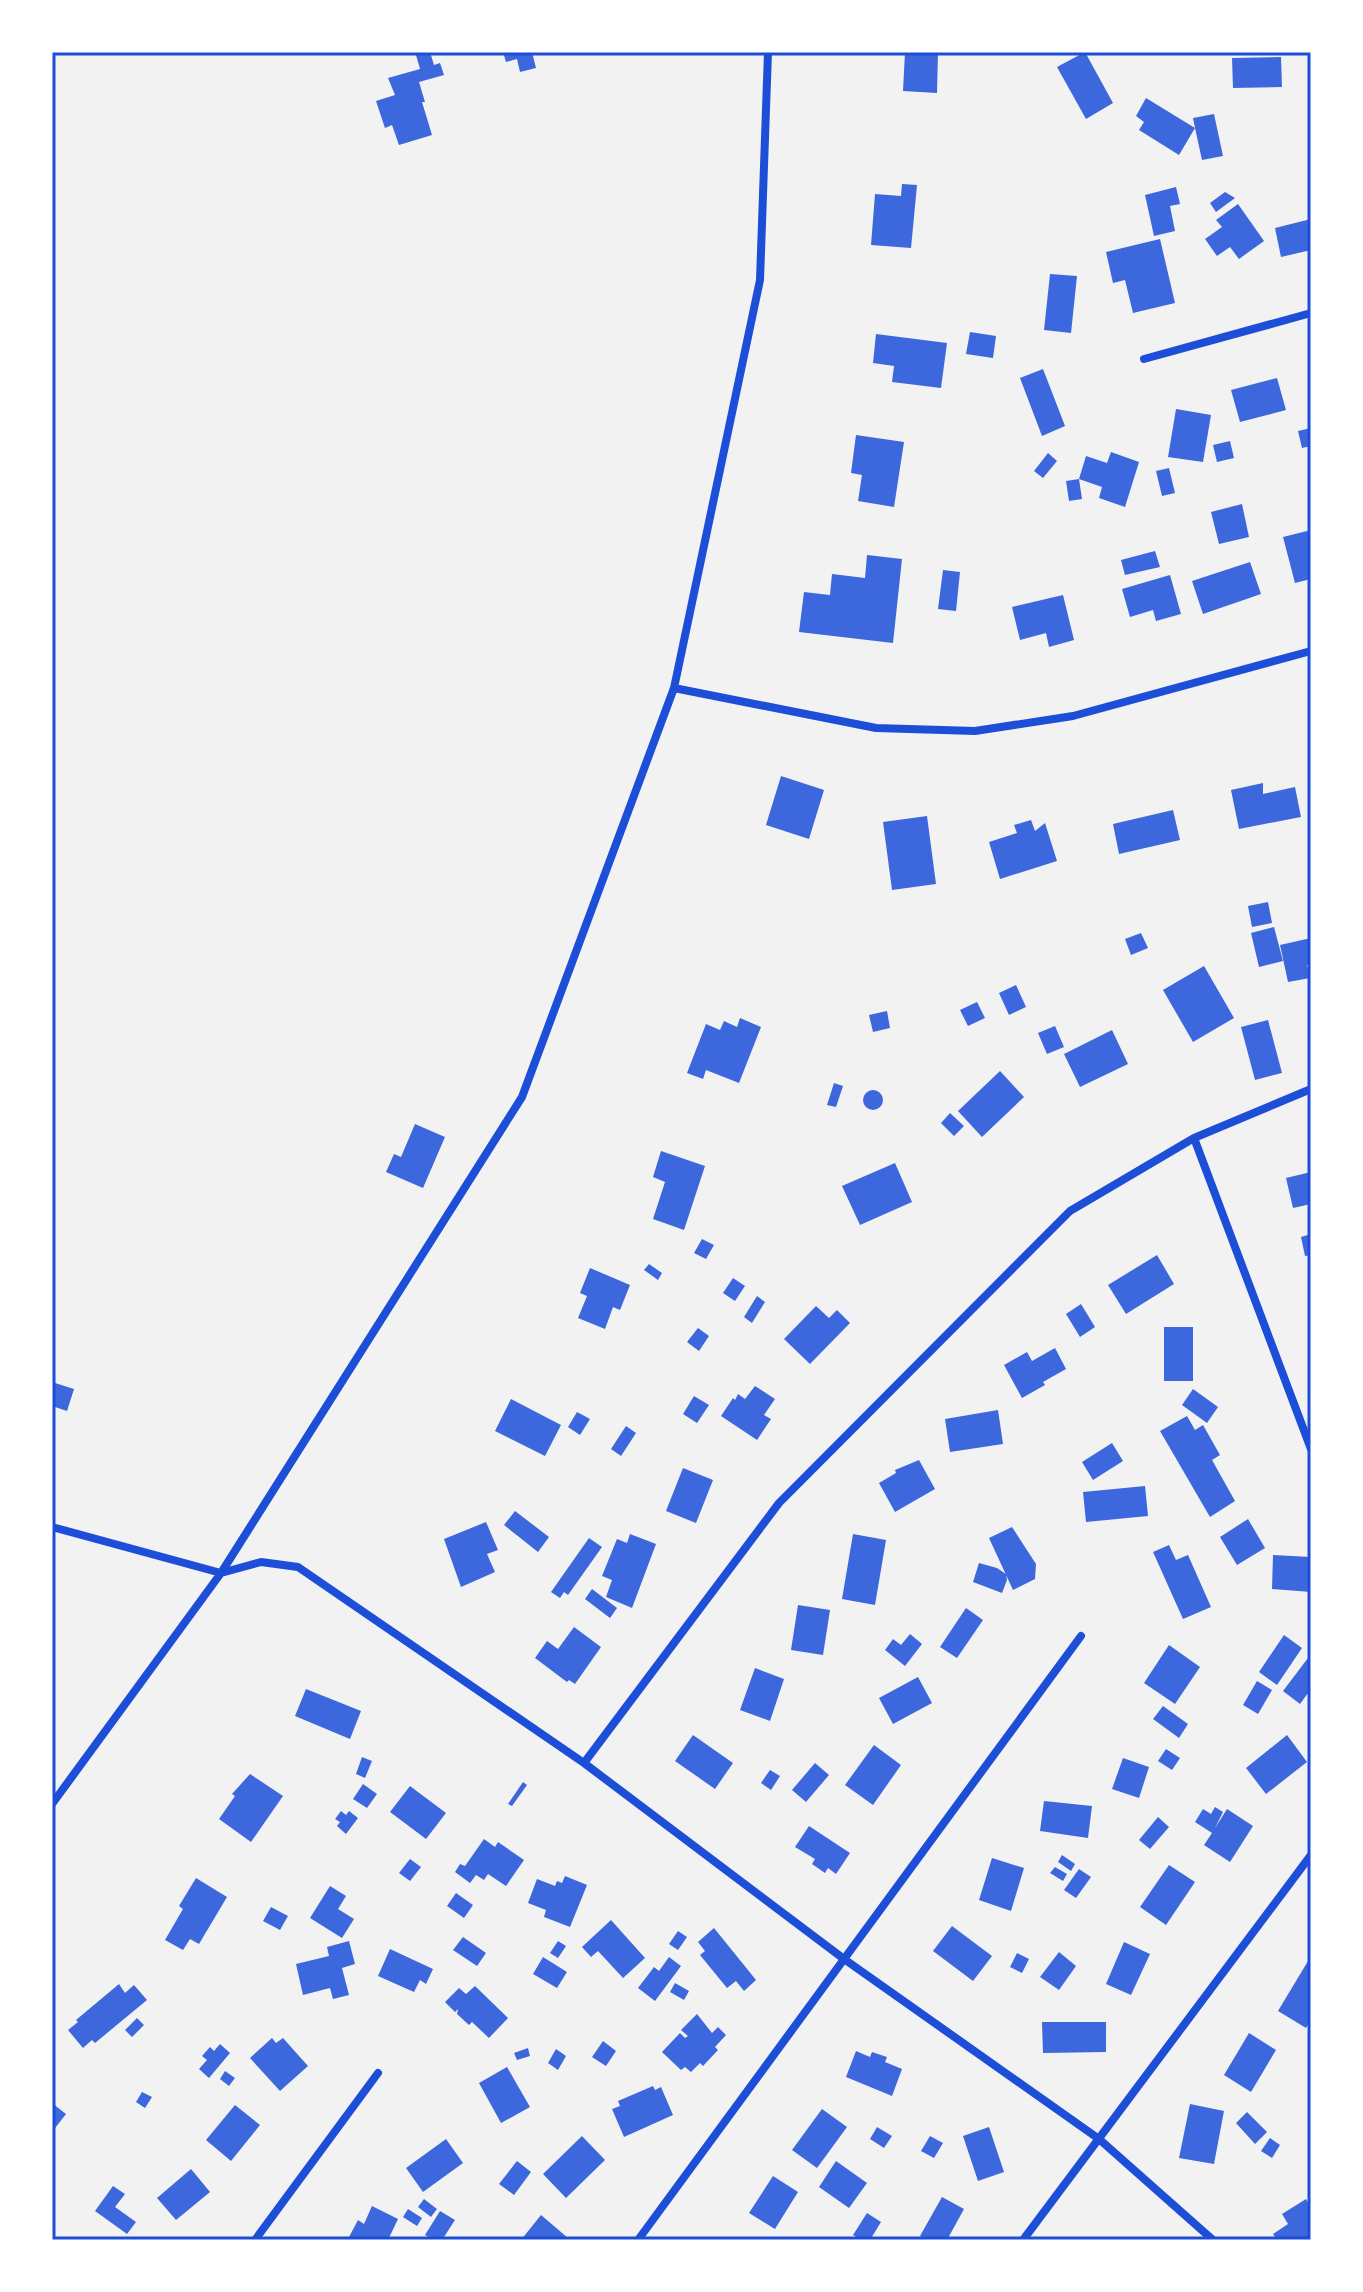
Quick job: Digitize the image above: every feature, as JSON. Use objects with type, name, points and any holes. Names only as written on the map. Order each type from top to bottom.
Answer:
[{"type":"street","points":[[52,1804],[221,1573],[522,1097],[674,688],[760,280],[768,52]]},
{"type":"street","points":[[1144,359],[1311,313]]},
{"type":"street","points":[[674,688],[876,728],[975,731],[1073,716],[1311,651]]},
{"type":"street","points":[[584,1763],[779,1503],[1070,1211],[1194,1138],[1311,1089]]},
{"type":"street","points":[[1194,1138],[1311,1449]]},
{"type":"street","points":[[52,1527],[221,1573],[261,1562],[298,1567],[584,1763],[844,1959],[1099,2139],[1213,2240]]},
{"type":"street","points":[[638,2240],[1081,1636]]},
{"type":"street","points":[[1023,2240],[1311,1855]]},
{"type":"street","points":[[255,2240],[378,2073]]},
{"type":"building","points":[[430,52],[434,65],[440,63],[444,75],[419,82],[432,135],[399,145],[392,125],[385,128],[376,101],[395,95],[388,78],[420,69],[416,55]]},
{"type":"building","points":[[503,52],[532,52],[536,68],[520,72],[517,59],[506,62]]},
{"type":"building","points":[[905,52],[938,52],[937,93],[903,91]]},
{"type":"building","points":[[1085,52],[1113,103],[1086,119],[1057,67]]},
{"type":"building","points":[[1281,57],[1282,87],[1233,88],[1232,58]]},
{"type":"building","points":[[1146,98],[1195,128],[1179,155],[1139,130],[1144,122],[1136,116]]},
{"type":"building","points":[[1214,114],[1223,156],[1202,160],[1193,118]]},
{"type":"building","points":[[902,184],[917,185],[911,248],[871,245],[875,194],[901,196]]},
{"type":"building","points":[[1176,187],[1180,204],[1170,206],[1175,231],[1154,236],[1145,195]]},
{"type":"building","points":[[1225,192],[1235,198],[1216,212],[1210,203]]},
{"type":"building","points":[[1238,204],[1264,241],[1239,259],[1230,247],[1217,256],[1205,239],[1222,227],[1216,220]]},
{"type":"building","points":[[1311,219],[1311,250],[1281,257],[1275,228]]},
{"type":"building","points":[[1160,239],[1175,303],[1133,313],[1125,280],[1113,283],[1106,252]]},
{"type":"building","points":[[1050,274],[1077,276],[1071,333],[1044,330]]},
{"type":"building","points":[[970,332],[996,336],[993,358],[966,354]]},
{"type":"building","points":[[876,334],[947,343],[941,388],[892,382],[894,366],[873,363]]},
{"type":"building","points":[[1043,369],[1065,426],[1042,436],[1020,378]]},
{"type":"building","points":[[1277,378],[1286,410],[1240,422],[1231,390]]},
{"type":"building","points":[[1176,409],[1211,415],[1203,462],[1168,457]]},
{"type":"building","points":[[1311,428],[1311,446],[1302,448],[1298,431]]},
{"type":"building","points":[[856,435],[904,442],[894,507],[858,501],[862,475],[851,473]]},
{"type":"building","points":[[1230,441],[1234,458],[1217,462],[1213,445]]},
{"type":"building","points":[[1111,452],[1139,462],[1125,507],[1099,498],[1102,487],[1079,479],[1086,456],[1107,463]]},
{"type":"building","points":[[1048,453],[1057,461],[1043,478],[1034,471]]},
{"type":"building","points":[[1169,468],[1175,493],[1162,496],[1156,471]]},
{"type":"building","points":[[1079,479],[1082,499],[1069,501],[1066,481]]},
{"type":"building","points":[[1242,504],[1249,537],[1219,544],[1211,512]]},
{"type":"building","points":[[1311,530],[1311,579],[1295,583],[1283,537]]},
{"type":"building","points":[[1155,551],[1160,567],[1125,575],[1121,560]]},
{"type":"building","points":[[867,555],[902,559],[893,643],[799,632],[804,592],[830,595],[832,574],[865,578]]},
{"type":"building","points":[[1250,562],[1261,594],[1203,614],[1192,581]]},
{"type":"building","points":[[943,570],[960,572],[956,611],[938,609]]},
{"type":"building","points":[[1170,575],[1181,614],[1156,621],[1153,610],[1130,617],[1122,589]]},
{"type":"building","points":[[1063,595],[1074,640],[1049,647],[1046,633],[1020,640],[1012,607]]},
{"type":"building","points":[[781,776],[824,790],[809,839],[766,825]]},
{"type":"building","points":[[1263,783],[1263,794],[1295,787],[1301,817],[1239,829],[1231,790]]},
{"type":"building","points":[[1173,810],[1180,840],[1119,854],[1113,824]]},
{"type":"building","points":[[927,816],[936,884],[892,890],[883,822]]},
{"type":"building","points":[[1031,820],[1035,831],[1045,823],[1057,861],[1000,879],[989,842],[1017,833],[1014,825]]},
{"type":"building","points":[[1268,902],[1272,923],[1252,927],[1248,906]]},
{"type":"building","points":[[1274,927],[1283,961],[1259,967],[1251,933]]},
{"type":"building","points":[[1141,933],[1148,948],[1131,955],[1125,939]]},
{"type":"building","points":[[1311,938],[1311,965],[1307,965],[1310,978],[1288,982],[1280,945]]},
{"type":"building","points":[[1204,966],[1234,1018],[1193,1042],[1163,990]]},
{"type":"building","points":[[1016,985],[1026,1007],[1009,1015],[999,993]]},
{"type":"building","points":[[977,1002],[985,1018],[968,1026],[960,1010]]},
{"type":"building","points":[[887,1011],[890,1028],[873,1032],[869,1015]]},
{"type":"building","points":[[740,1018],[761,1027],[739,1083],[706,1070],[703,1079],[687,1073],[706,1024],[720,1030],[724,1021],[737,1027]]},
{"type":"building","points":[[1268,1020],[1282,1073],[1255,1080],[1241,1027]]},
{"type":"building","points":[[1055,1026],[1064,1047],[1047,1054],[1038,1033]]},
{"type":"building","points":[[1112,1030],[1128,1064],[1080,1087],[1064,1054]]},
{"type":"building","points":[[1000,1071],[1024,1097],[982,1137],[958,1111]]},
{"type":"building","points":[[834,1083],[843,1086],[836,1107],[827,1105]]},
{"type":"building","points":[[873,1090],[880,1093],[883,1100],[880,1107],[873,1110],[866,1107],[863,1100],[866,1093]]},
{"type":"building","points":[[950,1113],[964,1126],[954,1136],[941,1123]]},
{"type":"building","points":[[415,1124],[445,1137],[423,1188],[386,1172],[394,1154],[401,1157]]},
{"type":"building","points":[[661,1151],[705,1166],[684,1230],[653,1219],[665,1182],[653,1177]]},
{"type":"building","points":[[895,1163],[912,1202],[860,1225],[842,1186]]},
{"type":"building","points":[[1311,1172],[1311,1204],[1293,1208],[1286,1178]]},
{"type":"building","points":[[1311,1234],[1311,1255],[1305,1256],[1301,1237]]},
{"type":"building","points":[[702,1239],[714,1245],[706,1259],[694,1253]]},
{"type":"building","points":[[1157,1255],[1174,1284],[1126,1314],[1108,1285]]},
{"type":"building","points":[[649,1264],[662,1273],[658,1280],[644,1270]]},
{"type":"building","points":[[590,1268],[630,1285],[620,1310],[613,1307],[605,1329],[578,1318],[587,1296],[580,1293]]},
{"type":"building","points":[[733,1278],[745,1286],[735,1301],[723,1293]]},
{"type":"building","points":[[757,1296],[765,1302],[752,1323],[744,1317]]},
{"type":"building","points":[[1081,1304],[1095,1327],[1080,1337],[1066,1314]]},
{"type":"building","points":[[816,1306],[829,1318],[837,1310],[850,1323],[810,1364],[784,1339]]},
{"type":"building","points":[[1164,1327],[1193,1327],[1193,1381],[1164,1381]]},
{"type":"building","points":[[698,1328],[709,1336],[699,1351],[687,1342]]},
{"type":"building","points":[[1055,1348],[1066,1369],[1022,1398],[1004,1365],[1027,1352],[1032,1361]]},
{"type":"building","points":[[52,1382],[74,1389],[67,1411],[52,1406]]},
{"type":"building","points":[[755,1386],[775,1399],[764,1415],[771,1419],[757,1440],[721,1416],[733,1398],[735,1400],[738,1394],[745,1399]]},
{"type":"building","points":[[1193,1389],[1218,1407],[1207,1423],[1182,1405]]},
{"type":"building","points":[[694,1396],[709,1405],[697,1423],[683,1414]]},
{"type":"building","points":[[511,1399],[561,1425],[545,1456],[495,1431]]},
{"type":"building","points":[[998,1410],[1003,1444],[950,1452],[945,1419]]},
{"type":"building","points":[[577,1412],[590,1419],[580,1435],[568,1427]]},
{"type":"building","points":[[1187,1416],[1195,1430],[1203,1425],[1220,1455],[1212,1460],[1235,1501],[1210,1517],[1160,1431]]},
{"type":"building","points":[[626,1426],[636,1433],[621,1456],[611,1449]]},
{"type":"building","points":[[1112,1443],[1123,1461],[1093,1480],[1082,1462]]},
{"type":"building","points":[[919,1460],[935,1489],[895,1512],[879,1483],[896,1473],[895,1470]]},
{"type":"building","points":[[683,1468],[713,1480],[696,1523],[666,1511]]},
{"type":"building","points":[[1145,1486],[1148,1516],[1086,1522],[1083,1492]]},
{"type":"building","points":[[515,1511],[549,1537],[538,1552],[504,1525]]},
{"type":"building","points":[[1248,1519],[1265,1548],[1237,1565],[1220,1537]]},
{"type":"building","points":[[486,1522],[498,1550],[487,1554],[495,1572],[461,1587],[444,1539]]},
{"type":"building","points":[[1012,1527],[1036,1564],[1035,1579],[1013,1590],[989,1538]]},
{"type":"building","points":[[630,1534],[656,1544],[632,1608],[606,1597],[612,1580],[602,1576],[617,1539],[627,1543]]},
{"type":"building","points":[[853,1534],[886,1540],[875,1605],[842,1599]]},
{"type":"building","points":[[589,1538],[602,1547],[568,1595],[564,1592],[560,1598],[551,1592]]},
{"type":"building","points":[[1169,1545],[1176,1560],[1188,1555],[1211,1607],[1183,1619],[1153,1552]]},
{"type":"building","points":[[1273,1555],[1311,1557],[1311,1592],[1272,1589]]},
{"type":"building","points":[[979,1563],[1006,1574],[1002,1593],[973,1582]]},
{"type":"building","points":[[592,1589],[617,1608],[610,1618],[585,1599]]},
{"type":"building","points":[[798,1605],[830,1610],[823,1655],[791,1650]]},
{"type":"building","points":[[966,1608],[983,1620],[957,1658],[940,1647]]},
{"type":"building","points":[[574,1627],[601,1647],[575,1684],[569,1680],[567,1682],[535,1658],[547,1641],[558,1649]]},
{"type":"building","points":[[910,1634],[922,1644],[905,1666],[885,1650],[893,1639],[901,1645]]},
{"type":"building","points":[[1284,1635],[1302,1648],[1277,1685],[1259,1672]]},
{"type":"building","points":[[1169,1645],[1200,1667],[1175,1704],[1144,1683]]},
{"type":"building","points":[[1311,1654],[1311,1689],[1300,1704],[1283,1691]]},
{"type":"building","points":[[755,1668],[784,1679],[770,1721],[740,1710]]},
{"type":"building","points":[[918,1677],[932,1703],[893,1724],[879,1698]]},
{"type":"building","points":[[1257,1681],[1272,1690],[1258,1714],[1243,1705]]},
{"type":"building","points":[[306,1689],[361,1711],[350,1739],[295,1716]]},
{"type":"building","points":[[1163,1706],[1188,1724],[1179,1738],[1153,1719]]},
{"type":"building","points":[[693,1735],[733,1763],[715,1789],[675,1761]]},
{"type":"building","points":[[1287,1735],[1307,1762],[1266,1794],[1246,1768]]},
{"type":"building","points":[[874,1745],[901,1765],[873,1805],[845,1785]]},
{"type":"building","points":[[1166,1749],[1180,1758],[1172,1770],[1158,1761]]},
{"type":"building","points":[[362,1757],[372,1761],[365,1778],[356,1774]]},
{"type":"building","points":[[1123,1758],[1149,1767],[1139,1798],[1112,1789]]},
{"type":"building","points":[[815,1763],[829,1775],[806,1802],[792,1790]]},
{"type":"building","points":[[770,1770],[780,1776],[771,1790],[761,1783]]},
{"type":"building","points":[[250,1774],[283,1796],[251,1842],[219,1819],[235,1796],[232,1794]]},
{"type":"building","points":[[523,1782],[527,1785],[512,1806],[508,1804]]},
{"type":"building","points":[[363,1784],[377,1794],[367,1808],[353,1799]]},
{"type":"building","points":[[410,1786],[446,1813],[426,1839],[390,1812]]},
{"type":"building","points":[[1044,1801],[1092,1806],[1088,1838],[1040,1831]]},
{"type":"building","points":[[1215,1807],[1223,1812],[1215,1828],[1227,1809],[1253,1826],[1230,1862],[1204,1845],[1212,1833],[1195,1822],[1203,1809],[1211,1814]]},
{"type":"building","points":[[341,1811],[346,1815],[349,1811],[358,1818],[346,1834],[337,1826],[340,1822],[335,1819]]},
{"type":"building","points":[[1158,1817],[1169,1827],[1150,1849],[1139,1840]]},
{"type":"building","points":[[809,1826],[850,1853],[836,1874],[828,1868],[825,1873],[812,1864],[815,1859],[795,1847]]},
{"type":"building","points":[[484,1839],[495,1847],[498,1842],[524,1860],[506,1886],[488,1874],[484,1880],[476,1875],[470,1883],[455,1872],[460,1864],[465,1866]]},
{"type":"building","points":[[1062,1855],[1075,1864],[1071,1871],[1058,1862]]},
{"type":"building","points":[[992,1858],[1024,1868],[1011,1911],[979,1900]]},
{"type":"building","points":[[410,1859],[421,1867],[410,1881],[399,1873]]},
{"type":"building","points":[[1169,1865],[1195,1882],[1166,1925],[1140,1907]]},
{"type":"building","points":[[1055,1867],[1067,1874],[1063,1881],[1050,1873]]},
{"type":"building","points":[[1079,1869],[1091,1877],[1076,1898],[1064,1890]]},
{"type":"building","points":[[565,1876],[587,1885],[570,1927],[544,1917],[546,1910],[528,1903],[537,1879],[555,1886],[557,1881],[562,1883]]},
{"type":"building","points":[[196,1878],[227,1897],[199,1944],[190,1939],[183,1950],[165,1940],[183,1909],[179,1906]]},
{"type":"building","points":[[330,1886],[346,1896],[338,1909],[354,1919],[342,1938],[310,1918]]},
{"type":"building","points":[[456,1893],[473,1905],[464,1918],[447,1906]]},
{"type":"building","points":[[271,1907],[288,1916],[280,1930],[263,1921]]},
{"type":"building","points":[[611,1920],[645,1958],[623,1978],[598,1951],[591,1957],[582,1947]]},
{"type":"building","points":[[952,1926],[992,1956],[973,1981],[933,1951]]},
{"type":"building","points":[[714,1928],[756,1980],[744,1991],[736,1981],[727,1988],[700,1955],[705,1951],[698,1942]]},
{"type":"building","points":[[678,1931],[687,1937],[678,1950],[669,1944]]},
{"type":"building","points":[[463,1937],[486,1953],[477,1966],[453,1950]]},
{"type":"building","points":[[349,1941],[355,1964],[342,1968],[349,1995],[333,1999],[330,1988],[303,1995],[296,1964],[329,1956],[327,1947]]},
{"type":"building","points":[[558,1941],[566,1946],[558,1958],[550,1953]]},
{"type":"building","points":[[1124,1942],[1150,1954],[1131,1995],[1106,1984]]},
{"type":"building","points":[[390,1949],[433,1969],[426,1984],[420,1980],[414,1992],[378,1976]]},
{"type":"building","points":[[1059,1952],[1076,1966],[1059,1990],[1040,1977]]},
{"type":"building","points":[[1017,1953],[1029,1959],[1022,1973],[1010,1967]]},
{"type":"building","points":[[543,1957],[567,1972],[557,1988],[533,1974]]},
{"type":"building","points":[[669,1957],[681,1966],[655,2001],[638,1988],[654,1967],[659,1971]]},
{"type":"building","points":[[1308,1961],[1311,1963],[1311,2020],[1306,2028],[1278,2011]]},
{"type":"building","points":[[675,1983],[689,1991],[684,2000],[670,1992]]},
{"type":"building","points":[[119,1984],[125,1993],[134,1985],[147,2000],[95,2043],[92,2040],[83,2048],[68,2030]]},
{"type":"building","points":[[475,1986],[508,2018],[489,2038],[472,2022],[469,2025],[457,2014],[458,2009],[455,2012],[445,2002],[459,1988],[466,1994]]},
{"type":"building","points":[[697,2014],[712,2033],[718,2027],[726,2035],[715,2047],[718,2050],[703,2066],[700,2063],[691,2072],[685,2067],[681,2070],[662,2052],[680,2033],[685,2038],[688,2036],[681,2030]]},
{"type":"building","points":[[137,2018],[144,2025],[132,2037],[125,2030]]},
{"type":"building","points":[[1042,2022],[1106,2022],[1106,2052],[1043,2053]]},
{"type":"building","points":[[1249,2033],[1276,2050],[1251,2092],[1224,2075]]},
{"type":"building","points":[[272,2038],[276,2043],[283,2038],[308,2066],[280,2091],[250,2058]]},
{"type":"building","points":[[603,2041],[616,2051],[606,2066],[592,2057]]},
{"type":"building","points":[[220,2044],[230,2053],[209,2078],[199,2069],[207,2060],[202,2056],[210,2047],[214,2051]]},
{"type":"building","points":[[528,2048],[530,2056],[517,2060],[514,2053]]},
{"type":"building","points":[[556,2049],[566,2056],[558,2070],[548,2063]]},
{"type":"building","points":[[856,2051],[870,2057],[872,2052],[887,2057],[885,2062],[902,2069],[892,2096],[846,2077]]},
{"type":"building","points":[[507,2067],[530,2107],[501,2123],[479,2083]]},
{"type":"building","points":[[225,2071],[235,2078],[229,2086],[220,2079]]},
{"type":"building","points":[[653,2086],[655,2090],[661,2087],[673,2115],[624,2137],[612,2109],[620,2106],[618,2101]]},
{"type":"building","points":[[142,2092],[152,2097],[145,2108],[136,2102]]},
{"type":"building","points":[[52,2103],[66,2114],[52,2132]]},
{"type":"building","points":[[1190,2104],[1224,2111],[1214,2164],[1179,2158]]},
{"type":"building","points":[[235,2105],[260,2125],[231,2161],[206,2140]]},
{"type":"building","points":[[822,2109],[847,2127],[817,2168],[792,2150]]},
{"type":"building","points":[[1247,2112],[1267,2132],[1255,2144],[1236,2123]]},
{"type":"building","points":[[877,2127],[892,2136],[884,2148],[870,2139]]},
{"type":"building","points":[[989,2127],[1004,2172],[978,2181],[963,2136]]},
{"type":"building","points":[[582,2136],[605,2160],[566,2198],[543,2174]]},
{"type":"building","points":[[930,2136],[943,2143],[934,2158],[921,2151]]},
{"type":"building","points":[[1270,2138],[1280,2145],[1272,2158],[1261,2151]]},
{"type":"building","points":[[446,2139],[463,2163],[423,2192],[406,2168]]},
{"type":"building","points":[[517,2161],[531,2172],[514,2195],[499,2184]]},
{"type":"building","points":[[836,2161],[867,2183],[849,2208],[819,2187]]},
{"type":"building","points":[[191,2169],[210,2192],[176,2220],[157,2198]]},
{"type":"building","points":[[773,2176],[798,2192],[775,2229],[749,2213]]},
{"type":"building","points":[[113,2186],[125,2194],[115,2207],[136,2222],[127,2234],[95,2211]]},
{"type":"building","points":[[942,2197],[964,2209],[947,2240],[927,2240],[920,2236]]},
{"type":"building","points":[[424,2199],[437,2209],[431,2217],[418,2207]]},
{"type":"building","points":[[1306,2199],[1311,2208],[1311,2240],[1277,2240],[1273,2234],[1288,2224],[1282,2214]]},
{"type":"building","points":[[372,2206],[398,2219],[388,2240],[355,2240],[349,2237],[358,2220],[364,2224]]},
{"type":"building","points":[[408,2209],[422,2218],[417,2226],[403,2217]]},
{"type":"building","points":[[440,2211],[455,2220],[442,2240],[433,2240],[425,2235]]},
{"type":"building","points":[[867,2213],[881,2222],[870,2240],[861,2240],[853,2235]]},
{"type":"building","points":[[541,2215],[568,2238],[521,2240]]}]
